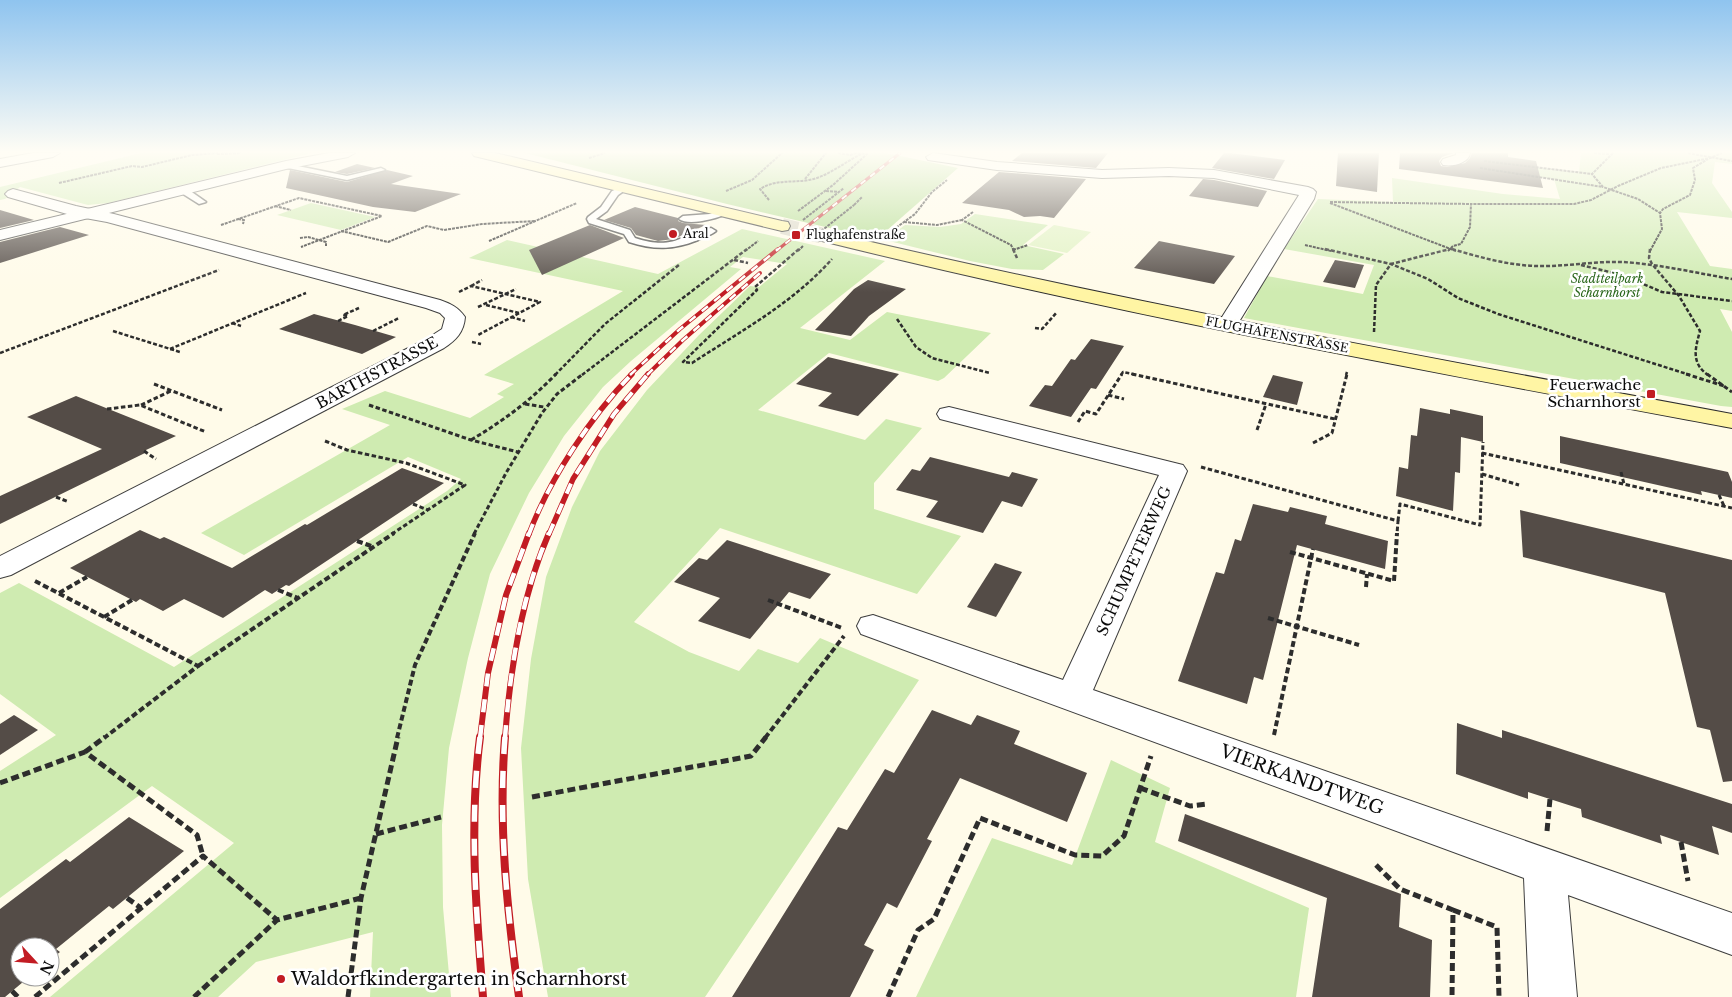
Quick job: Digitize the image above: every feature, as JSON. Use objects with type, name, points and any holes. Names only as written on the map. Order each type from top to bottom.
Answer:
[{"type":"main road","points":[[672,200],[782,226]]},
{"type":"main road","name":"FLUGHAFENSTRASSE","points":[[824,236],[1073,294],[1732,421]]},
{"type":"street","name":"BARTHSTRASSE","points":[[2,566],[336,395],[447,336],[455,326],[455,317],[447,310],[433,304],[108,217],[35,200]]},
{"type":"street","points":[[0,235],[144,200]]},
{"type":"street","points":[[1226,325],[1304,200]]},
{"type":"street","name":"SCHUMPETERWEG","points":[[949,414],[1174,471],[1072,698]]},
{"type":"street","name":"VIERKANDTWEG","points":[[873,626],[1732,934]]},
{"type":"street","points":[[1544,865],[1553,997]]},
{"type":"lane","points":[[198,200],[202,202]]},
{"type":"lane","points":[[611,200],[604,209],[591,218],[592,221],[632,231],[632,240],[659,248],[677,244],[711,231]]},
{"type":"lane","points":[[682,219],[712,217],[723,212]]},
{"type":"path","points":[[184,237],[294,200]]},
{"type":"path","points":[[0,353],[382,216],[306,200]]},
{"type":"path","points":[[795,213],[814,200]]},
{"type":"path","points":[[801,222],[830,200]]},
{"type":"path","points":[[834,257],[821,272],[773,310],[692,363],[683,362],[757,290],[755,287],[859,200]]},
{"type":"path","points":[[891,232],[915,214],[926,200]]},
{"type":"path","points":[[1592,200],[1574,204],[1524,205],[1326,202],[1440,247],[1496,261],[1522,265],[1561,267],[1599,262],[1652,265],[1732,279]]},
{"type":"path","points":[[1639,200],[1660,213],[1664,224],[1663,230],[1651,247],[1649,255],[1652,265],[1681,296],[1700,331],[1694,354],[1701,370],[1732,392]]},
{"type":"path","points":[[1660,213],[1663,209],[1681,200]]},
{"type":"path","points":[[488,241],[579,202]]},
{"type":"path","points":[[1374,335],[1376,285],[1391,264],[1448,251],[1453,246],[1461,244],[1470,226],[1471,204]]},
{"type":"path","points":[[274,206],[291,210]]},
{"type":"path","points":[[338,209],[342,207]]},
{"type":"path","points":[[904,222],[937,225],[962,220],[973,212]]},
{"type":"path","points":[[237,219],[244,220],[243,224]]},
{"type":"path","points":[[962,220],[982,228],[994,237],[1011,245],[1020,262]]},
{"type":"path","points":[[341,231],[388,242],[427,226],[444,230],[482,224],[535,221]]},
{"type":"path","points":[[300,238],[308,237],[326,242],[326,246]]},
{"type":"path","points":[[348,997],[360,898],[415,666],[473,534],[544,407],[557,394],[596,363],[762,239]]},
{"type":"path","points":[[1280,240],[1350,253],[1391,264],[1428,279],[1466,303],[1724,386]]},
{"type":"path","points":[[1013,250],[1028,245]]},
{"type":"path","points":[[733,260],[748,263]]},
{"type":"path","points":[[471,440],[502,422],[525,404],[605,324],[683,261]]},
{"type":"path","points":[[1578,265],[1622,275],[1662,292],[1681,296],[1732,301]]},
{"type":"path","points":[[170,349],[339,279]]},
{"type":"path","points":[[433,304],[482,280]]},
{"type":"path","points":[[447,336],[467,341],[540,302],[471,286]]},
{"type":"path","points":[[471,309],[485,305],[516,289]]},
{"type":"path","points":[[485,305],[519,313]]},
{"type":"path","points":[[1035,328],[1042,329],[1061,307]]},
{"type":"path","points":[[373,331],[405,315]]},
{"type":"path","points":[[511,317],[525,321]]},
{"type":"path","points":[[897,319],[916,347],[932,358],[990,373]]},
{"type":"path","points":[[232,323],[241,326]]},
{"type":"path","points":[[113,331],[180,352]]},
{"type":"path","points":[[1313,443],[1332,433],[1348,365]]},
{"type":"path","points":[[1064,443],[1085,412],[1096,414],[1123,372],[1335,419]]},
{"type":"path","points":[[154,384],[222,410]]},
{"type":"path","points":[[108,409],[140,406],[172,391]]},
{"type":"path","points":[[336,395],[471,440],[518,452]]},
{"type":"path","points":[[1108,395],[1124,399]]},
{"type":"path","points":[[525,404],[544,407]]},
{"type":"path","points":[[1257,430],[1266,404]]},
{"type":"path","points":[[140,406],[209,433]]},
{"type":"path","points":[[0,783],[85,752],[198,666],[465,485],[406,463],[347,450],[325,441]]},
{"type":"path","points":[[1290,552],[1394,581],[1400,504],[1480,525],[1483,442]]},
{"type":"path","points":[[1482,453],[1732,508]]},
{"type":"path","points":[[1197,466],[1398,521]]},
{"type":"path","points":[[1621,472],[1624,484]]},
{"type":"path","points":[[1482,474],[1519,486]]},
{"type":"path","points":[[1719,495],[1724,506]]},
{"type":"path","points":[[413,504],[428,510]]},
{"type":"path","points":[[357,541],[374,547]]},
{"type":"path","points":[[1268,768],[1313,549]]},
{"type":"path","points":[[2,566],[59,593],[198,666]]},
{"type":"path","points":[[1366,587],[1367,574]]},
{"type":"path","points":[[59,593],[88,577]]},
{"type":"path","points":[[278,590],[298,598]]},
{"type":"path","points":[[104,617],[132,600]]},
{"type":"path","points":[[532,797],[751,756],[848,630],[768,600]]},
{"type":"path","points":[[1268,618],[1359,645]]},
{"type":"path","points":[[888,997],[918,930],[934,919],[980,818],[1075,856],[1102,856],[1124,836],[1160,729]]},
{"type":"path","points":[[85,752],[197,835],[203,856],[277,920]]},
{"type":"path","points":[[1140,788],[1190,806],[1208,804]]},
{"type":"path","points":[[376,834],[441,817]]},
{"type":"path","points":[[35,997],[203,856]]},
{"type":"path","points":[[1376,865],[1400,889],[1497,927],[1499,997]]},
{"type":"path","points":[[127,898],[141,908]]},
{"type":"path","points":[[194,997],[277,920],[360,898]]},
{"type":"path","points":[[1452,997],[1453,910]]},
{"type":"path","points":[[12,991],[18,997]]},
{"type":"green space","points":[[67,200],[122,200],[108,203],[88,205]]},
{"type":"green space","points":[[709,200],[922,200],[877,239]]},
{"type":"green space","name":"Stadtteilpark Scharnhorst","points":[[1318,200],[1393,202],[1393,200],[1723,200],[1732,212],[1732,218],[1677,212],[1710,266],[1732,269],[1732,311],[1720,309],[1732,332],[1732,407],[1244,318],[1267,276],[1363,294],[1374,265],[1284,249]]},
{"type":"green space","points":[[311,203],[375,217],[341,230],[277,215]]},
{"type":"green space","points":[[975,214],[1048,225],[1023,245],[1064,254],[1043,270],[1012,269],[970,261],[885,240],[905,225],[940,227],[961,224]]},
{"type":"green space","points":[[1054,225],[1091,232],[1067,253],[1028,245]]},
{"type":"green space","points":[[742,229],[885,261],[800,328],[850,340],[887,312],[991,333],[944,378],[938,381],[829,353],[758,410],[865,440],[886,419],[922,428],[874,483],[874,509],[961,536],[917,594],[720,528],[634,622],[689,652],[739,671],[758,649],[798,663],[820,638],[919,680],[705,997],[548,997],[528,879],[521,748],[531,659],[546,577],[572,507],[600,451],[647,390],[699,335],[750,286],[759,287],[787,264],[743,257],[730,267],[741,269],[631,361],[603,387],[564,436],[529,493],[490,574],[468,658],[449,748],[442,825],[443,907],[451,997],[370,997],[373,932],[256,962],[218,997],[50,997],[234,843],[152,786],[0,898],[0,771],[56,735],[0,694],[0,593],[19,583],[174,667],[447,491],[461,479],[408,457],[244,555],[201,533],[390,425],[342,409],[385,391],[470,418],[504,397],[497,394],[514,384],[484,375],[623,291],[469,258],[507,240],[658,274]]},
{"type":"green space","points":[[1111,760],[1170,788],[1155,842],[1309,908],[1296,997],[916,997],[992,838],[1072,865]]},
{"type":"building","points":[[339,200],[447,200],[415,212],[373,207]]},
{"type":"building","points":[[966,200],[1069,200],[1054,218],[1040,216],[1024,217],[1009,210],[962,203]]},
{"type":"building","points":[[1211,200],[1262,200],[1258,207]]},
{"type":"building","points":[[635,207],[678,218],[678,221],[683,223],[706,225],[674,239],[658,241],[636,235],[631,228],[604,220]]},
{"type":"building","points":[[0,210],[34,220],[0,228]]},
{"type":"building","points":[[590,225],[624,238],[542,275],[529,250]]},
{"type":"building","points":[[60,227],[89,235],[0,263],[0,242]]},
{"type":"building","points":[[1159,241],[1235,256],[1214,284],[1134,268]]},
{"type":"building","points":[[1335,260],[1364,265],[1355,288],[1323,282]]},
{"type":"building","points":[[868,280],[906,289],[869,316],[851,336],[815,330],[854,289]]},
{"type":"building","points":[[314,314],[396,337],[362,354],[279,329]]},
{"type":"building","points":[[1091,339],[1124,346],[1096,389],[1091,388],[1071,417],[1029,406],[1045,385],[1052,386],[1071,359],[1075,360]]},
{"type":"building","points":[[828,357],[899,374],[858,416],[818,406],[832,393],[796,384]]},
{"type":"building","points":[[1273,375],[1303,382],[1297,405],[1263,397]]},
{"type":"building","points":[[76,396],[176,436],[0,524],[0,496],[102,449],[27,417]]},
{"type":"building","points":[[1420,408],[1450,414],[1450,409],[1483,416],[1483,442],[1461,437],[1460,473],[1455,472],[1453,511],[1396,496],[1399,467],[1408,469],[1411,435],[1417,436]]},
{"type":"building","points":[[1560,436],[1728,472],[1732,482],[1732,498],[1701,491],[1702,495],[1560,463]]},
{"type":"building","points":[[930,457],[1009,477],[1012,472],[1038,479],[1022,507],[1002,501],[983,533],[926,517],[938,501],[896,490],[912,469],[920,471]]},
{"type":"building","points":[[402,468],[444,483],[289,586],[286,585],[272,594],[265,590],[223,618],[184,599],[163,611],[140,599],[136,602],[70,568],[140,530],[160,539],[164,537],[232,568]]},
{"type":"building","points":[[1253,504],[1288,512],[1290,507],[1327,516],[1325,524],[1388,541],[1385,569],[1297,545],[1263,680],[1254,677],[1247,704],[1178,681],[1216,572],[1224,574],[1235,539],[1241,541]]},
{"type":"building","points":[[1520,510],[1732,560],[1732,781],[1723,782],[1710,730],[1697,727],[1665,593],[1523,557]]},
{"type":"building","points":[[727,540],[831,574],[810,599],[789,592],[750,639],[698,621],[720,598],[674,582],[699,558],[707,560]]},
{"type":"building","points":[[995,563],[1022,572],[996,617],[967,607]]},
{"type":"building","points":[[932,710],[971,725],[977,715],[1020,731],[1014,744],[1087,773],[1067,822],[960,778],[927,839],[932,841],[897,908],[887,903],[864,945],[874,950],[850,997],[732,997],[838,827],[847,830],[885,769],[894,773]]},
{"type":"building","points":[[14,715],[38,730],[0,755],[0,724]]},
{"type":"building","points":[[1457,723],[1502,738],[1502,730],[1732,804],[1732,833],[1712,826],[1719,855],[1660,835],[1662,844],[1582,817],[1581,809],[1528,792],[1528,799],[1456,774]]},
{"type":"building","points":[[1185,814],[1401,894],[1399,927],[1432,940],[1430,997],[1312,997],[1327,898],[1178,841]]},
{"type":"building","points":[[129,817],[184,851],[113,909],[109,906],[60,946],[60,937],[10,937],[10,987],[17,987],[5,997],[0,997],[0,909],[66,859],[70,862]]},
{"type":"tunnel","points":[[782,226],[824,236]]},
{"type":"railway","points":[[776,251],[841,200]]},
{"type":"railway","points":[[630,375],[680,329],[778,249]]},
{"type":"railway","points":[[648,374],[683,340],[760,273]]},
{"type":"railway","points":[[529,534],[537,513],[573,450],[601,409],[632,374]]},
{"type":"railway","points":[[549,534],[573,479],[614,414],[648,374]]},
{"type":"railway","points":[[480,738],[488,673],[506,595],[529,533]]},
{"type":"railway","points":[[505,738],[518,634],[531,582],[549,533]]},
{"type":"railway","points":[[480,737],[474,834],[476,900],[483,997]]},
{"type":"railway","points":[[505,737],[503,835],[511,932],[519,997]]},
{"type":"place","name":"Aral","points":[[673,234]]},
{"type":"place","name":"Flughafenstraße","points":[[796,235]]},
{"type":"place","name":"Feuerwache Scharnhorst","points":[[1651,394]]},
{"type":"place","name":"Waldorfkindergarten in Scharnhorst","points":[[281,979]]}]
